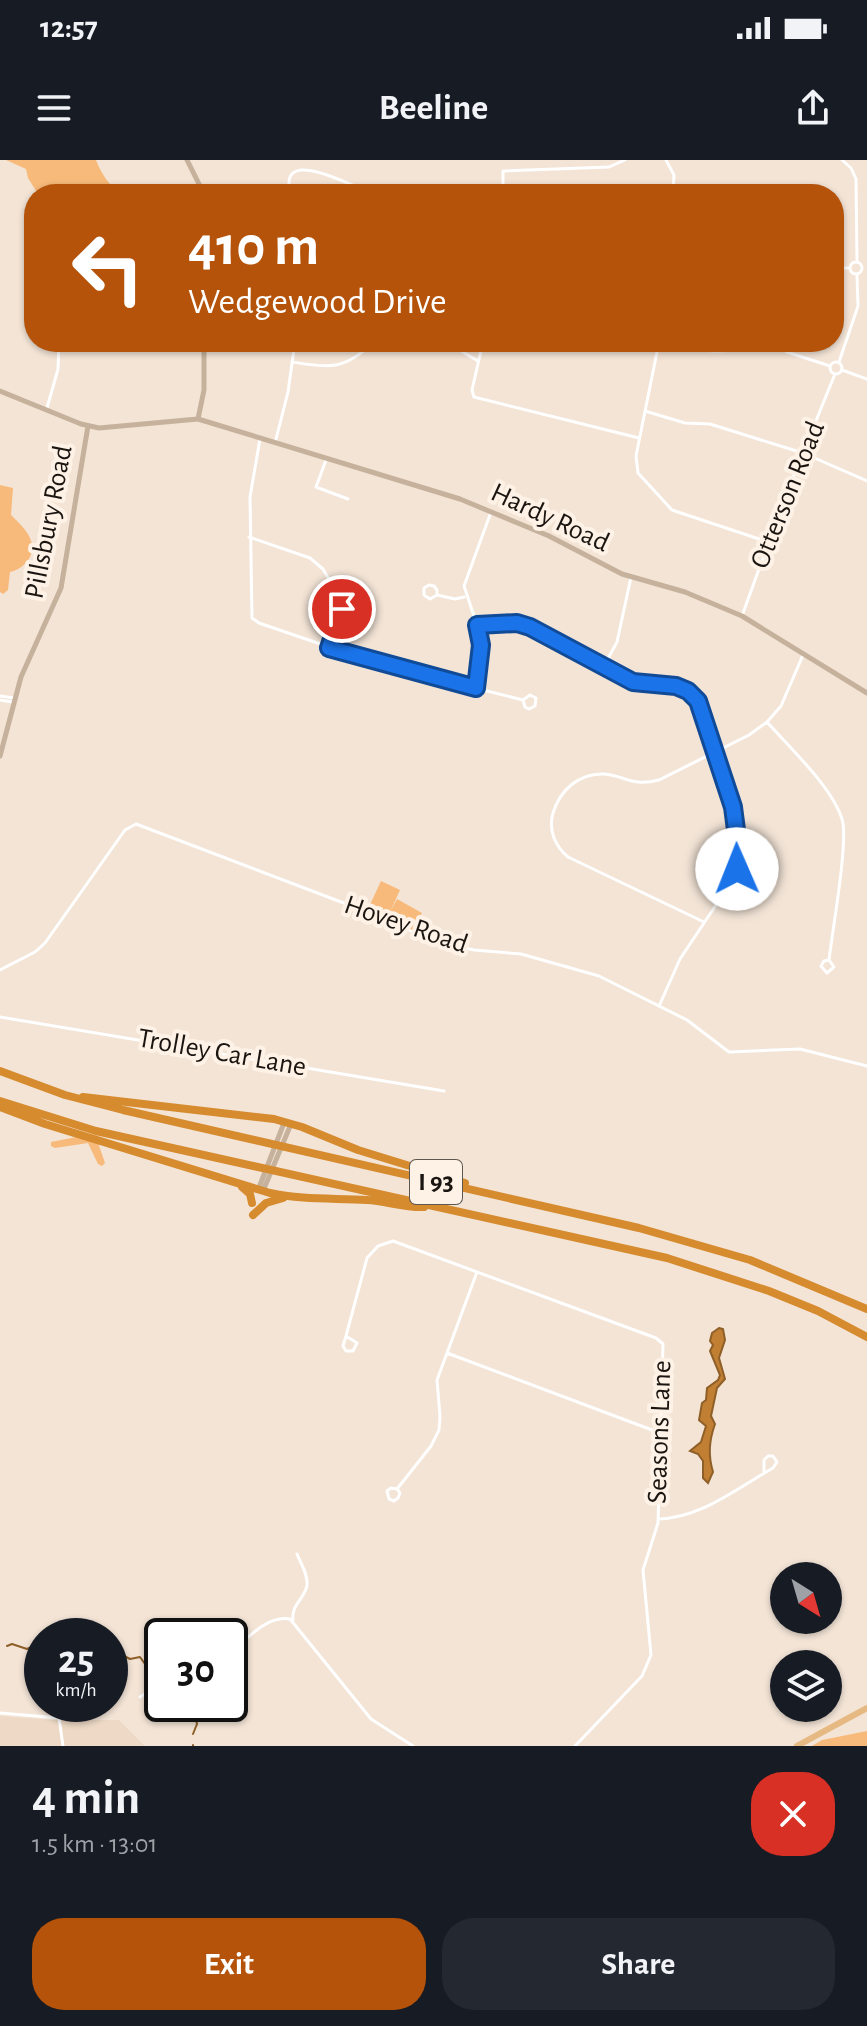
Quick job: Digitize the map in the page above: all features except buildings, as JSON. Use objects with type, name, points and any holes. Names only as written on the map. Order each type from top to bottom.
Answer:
[{"type":"highway","name":"I 93","points":[[0,1071],[72,1097],[639,1228],[750,1260],[867,1309]]},
{"type":"highway","points":[[72,1097],[250,1114],[288,1123],[358,1150],[479,1187],[491,1194]]},
{"type":"highway","name":"I 93","points":[[0,1104],[89,1129],[667,1258],[769,1291],[818,1311],[867,1337]]},
{"type":"highway","points":[[0,1104],[45,1124],[238,1184],[295,1198]]},
{"type":"highway","points":[[238,1184],[250,1194],[252,1203]]},
{"type":"highway","points":[[253,1215],[273,1200],[295,1198],[366,1200],[412,1208],[434,1207]]},
{"type":"main road","points":[[797,1746],[867,1708]]},
{"type":"street","points":[[187,160],[199,184]]},
{"type":"street","points":[[503,184],[503,171],[609,167],[625,160]]},
{"type":"street","points":[[666,160],[674,175],[674,184]]},
{"type":"street","points":[[842,160],[851,168],[856,179],[857,262],[862,270],[857,275],[858,306],[844,347]]},
{"type":"street","points":[[289,184],[291,176],[298,168],[305,166],[351,184]]},
{"type":"street","points":[[850,268],[852,263],[857,262]]},
{"type":"street","points":[[844,268],[850,268]]},
{"type":"street","points":[[850,268],[857,275]]},
{"type":"street","points":[[46,410],[58,369],[59,352]]},
{"type":"street","points":[[198,419],[204,390],[204,352]]},
{"type":"street","points":[[275,443],[288,392],[294,352]]},
{"type":"street","points":[[292,362],[325,367],[340,365],[362,352]]},
{"type":"street","points":[[463,352],[478,361]]},
{"type":"street","points":[[480,352],[472,390],[474,397],[639,438]]},
{"type":"street","points":[[657,352],[635,463],[638,473],[666,506],[768,542]]},
{"type":"street","points":[[790,352],[830,366]]},
{"type":"street","points":[[842,352],[839,362],[842,370]]},
{"type":"street","points":[[830,366],[839,362]]},
{"type":"street","points":[[830,366],[835,374],[842,370],[867,379]]},
{"type":"street","name":"Otterson Road","points":[[742,616],[835,374]]},
{"type":"street","points":[[0,391],[88,426]]},
{"type":"street","points":[[645,411],[685,423],[710,424],[803,453],[867,481]]},
{"type":"street","name":"Pillsbury Road","points":[[0,756],[14,700],[61,588],[88,426],[109,428],[198,419]]},
{"type":"street","name":"Hardy Road","points":[[198,419],[491,512],[549,536],[599,564],[631,577],[685,592],[742,616],[867,693]]},
{"type":"street","points":[[260,439],[251,482],[249,537],[250,613],[254,621],[329,648],[523,700]]},
{"type":"street","points":[[328,458],[316,487],[348,499]]},
{"type":"street","points":[[476,688],[481,645],[466,597],[465,583],[491,512]]},
{"type":"street","points":[[249,537],[310,558],[323,569],[342,602],[329,648]]},
{"type":"street","points":[[604,666],[617,642],[631,577]]},
{"type":"street","points":[[437,595],[455,599],[466,597]]},
{"type":"street","points":[[477,625],[524,624],[633,682],[676,686],[688,691],[701,707],[733,807],[739,858],[735,875],[680,959],[660,1004]]},
{"type":"street","points":[[704,922],[568,857],[555,841],[552,820],[563,794],[573,783],[585,777],[603,774],[630,782],[648,782],[665,777],[767,722],[781,706],[803,655]]},
{"type":"street","points":[[0,698],[14,700]]},
{"type":"street","points":[[767,722],[815,776],[842,820],[829,960]]},
{"type":"street","name":"Hovey Road","points":[[0,970],[35,952],[45,943],[125,830],[136,824],[370,913],[425,938],[474,950],[521,954],[607,979],[699,1027],[729,1052],[800,1049],[867,1066]]},
{"type":"street","name":"Trolley Car Lane","points":[[0,1017],[444,1091]]},
{"type":"street","points":[[261,1190],[288,1123]]},
{"type":"street","name":"Seasons Lane","points":[[346,1336],[367,1258],[380,1244],[399,1242],[659,1340],[663,1347],[658,1519],[643,1570],[651,1642],[649,1663],[637,1681],[575,1746]]},
{"type":"street","points":[[397,1489],[431,1446],[439,1430],[437,1382],[477,1272]]},
{"type":"street","points":[[446,1353],[660,1433]]},
{"type":"street","points":[[658,1519],[692,1515],[764,1473]]},
{"type":"street","points":[[248,1638],[293,1610],[307,1584],[297,1554]]},
{"type":"street","points":[[293,1610],[294,1621],[371,1719],[413,1746]]},
{"type":"street","points":[[283,1618],[294,1621]]},
{"type":"street","points":[[140,1697],[144,1694]]},
{"type":"street","points":[[0,1713],[59,1718],[63,1746]]},
{"type":"shaded area","points":[[6,160],[96,160],[111,184],[32,184],[26,169]]},
{"type":"shaded area","points":[[0,485],[13,488],[11,515],[27,533],[32,548],[29,559],[10,572],[8,590],[3,594],[0,592]]},
{"type":"shaded area","points":[[381,881],[400,890],[390,912],[397,899],[422,913],[412,931],[368,909]]},
{"type":"shaded area","points":[[92,1134],[96,1137],[105,1163],[102,1166],[88,1143],[51,1146],[51,1142]]},
{"type":"shaded area","points":[[723,1329],[725,1340],[719,1358],[725,1379],[717,1388],[711,1416],[715,1424],[710,1448],[713,1472],[708,1483],[703,1478],[703,1461],[698,1454],[690,1451],[701,1442],[706,1426],[699,1420],[707,1388],[720,1375],[710,1351],[712,1333]]},
{"type":"shaded area","points":[[0,1716],[24,1718],[24,1722],[121,1722],[145,1746],[0,1746]]},
{"type":"shaded area","points":[[867,1731],[867,1746],[812,1746],[822,1740]]},
{"type":"waterway","points":[[7,1646],[12,1644],[24,1648]]},
{"type":"waterway","points":[[128,1658],[140,1657],[144,1663]]},
{"type":"waterway","points":[[193,1734],[196,1722]]},
{"type":"route","points":[[342,609],[329,648],[476,688],[481,645],[477,625],[517,623],[633,682],[676,686],[688,691],[701,707],[733,807],[739,853],[737,869]]}]
